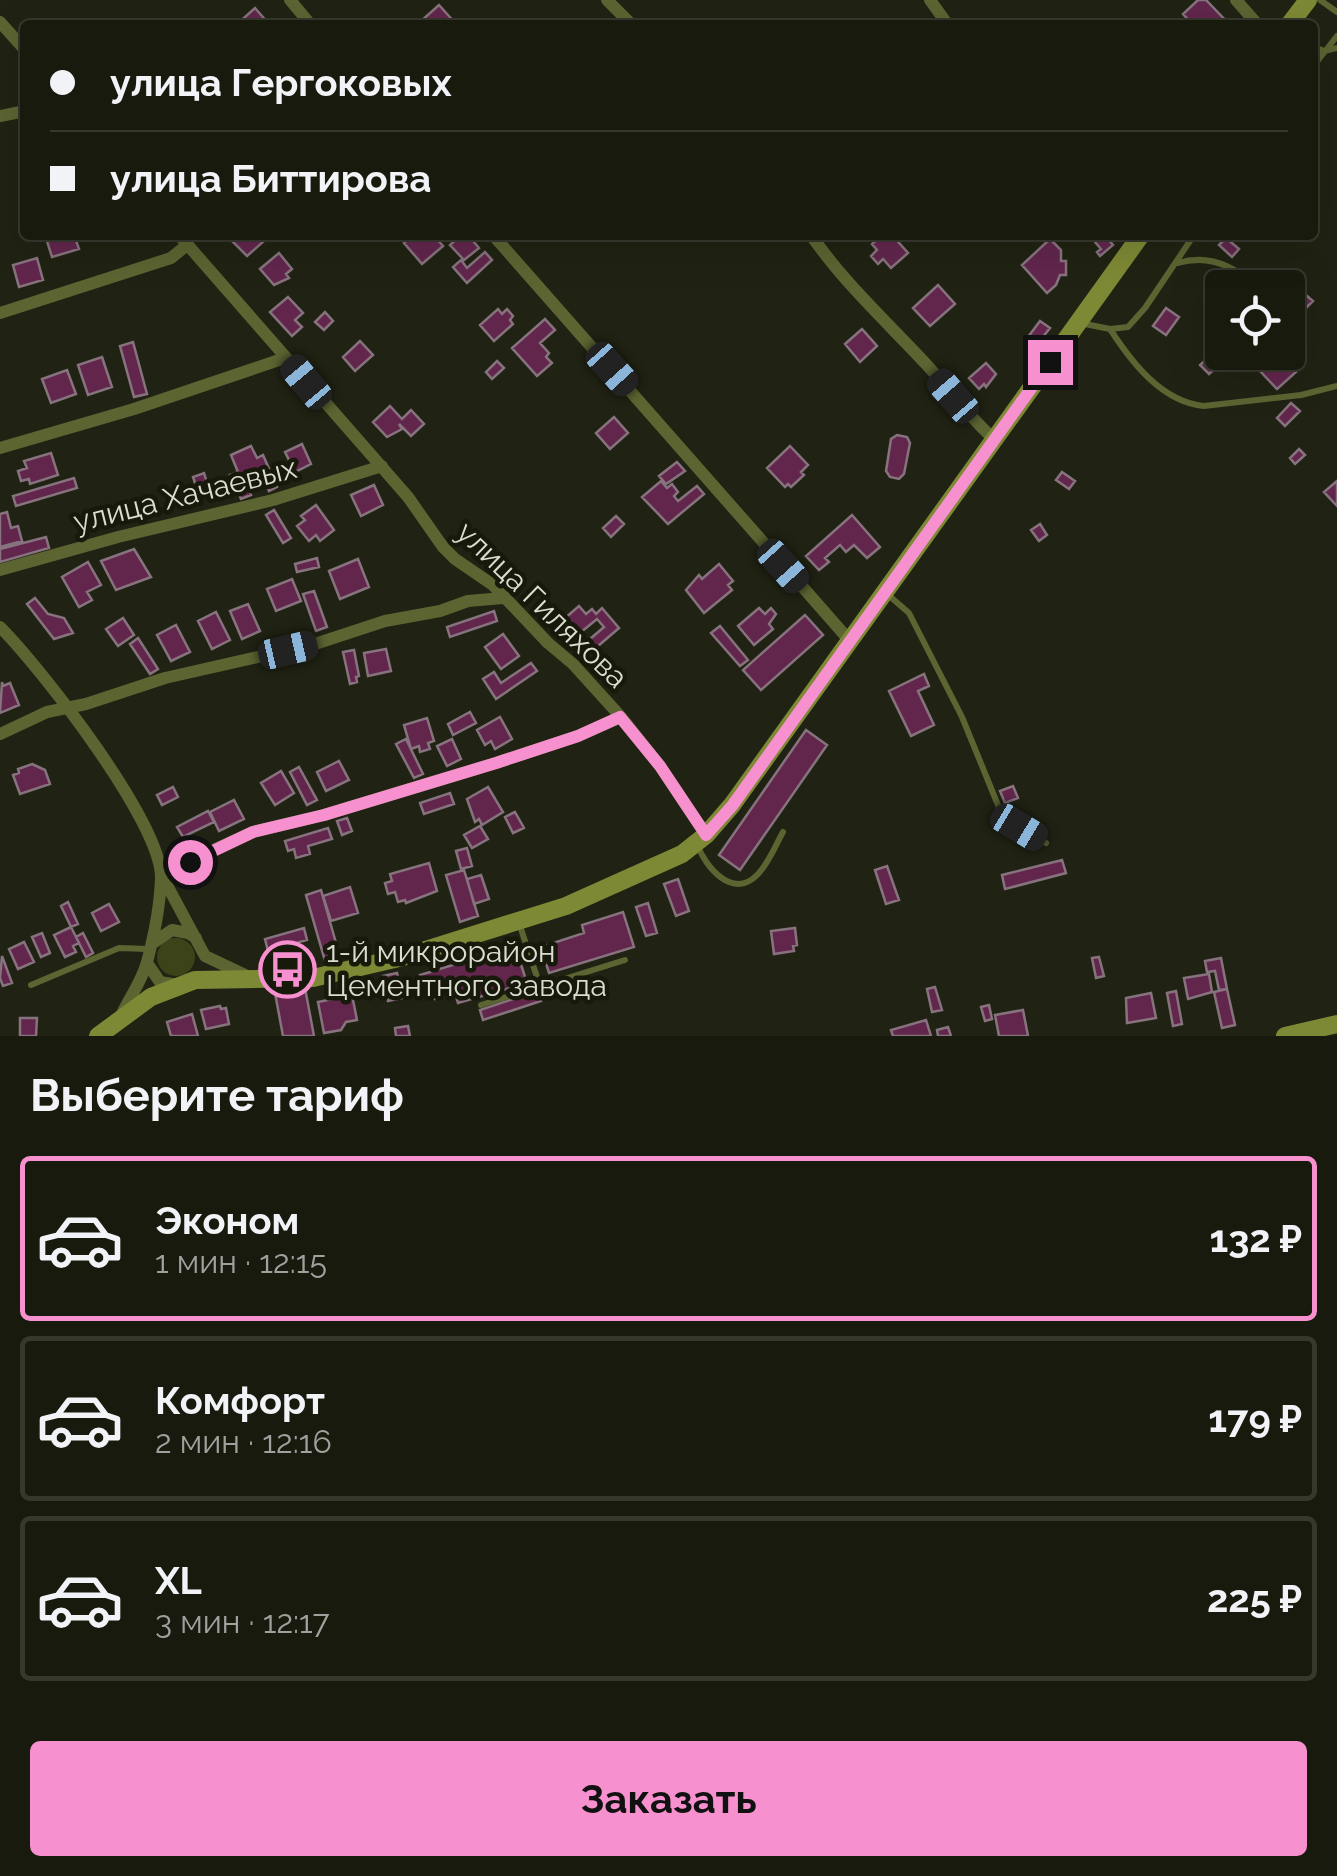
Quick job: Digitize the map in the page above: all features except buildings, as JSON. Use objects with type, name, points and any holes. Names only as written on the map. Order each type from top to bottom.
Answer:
[{"type":"street","points":[[290,0],[307,20]]},
{"type":"street","points":[[608,0],[627,20]]},
{"type":"street","points":[[1236,0],[1254,20]]},
{"type":"street","points":[[1293,20],[1308,0]]},
{"type":"street","points":[[0,22],[20,44]]},
{"type":"street","points":[[0,313],[171,258],[183,240]]},
{"type":"street","name":"улица Гиляхова","points":[[183,240],[382,466],[443,547],[493,585],[620,717],[660,766],[702,839]]},
{"type":"street","points":[[497,240],[850,641]]},
{"type":"street","points":[[815,240],[967,414],[995,440]]},
{"type":"street","points":[[161,874],[148,956],[160,982],[188,982],[312,978],[379,964],[518,922],[617,886],[669,862],[702,839],[732,806],[1135,240]]},
{"type":"street","points":[[0,448],[134,410],[286,358]]},
{"type":"street","name":"улица Хачаевых","points":[[0,570],[273,500],[382,466]]},
{"type":"street","points":[[0,734],[48,712],[166,678],[315,644],[385,620],[440,611],[468,601],[502,598]]},
{"type":"street","points":[[0,627],[68,708],[126,794],[161,874],[205,956],[258,980]]},
{"type":"street","points":[[161,874],[253,832],[324,815],[496,763],[578,736],[620,717]]},
{"type":"street","points":[[120,1018],[158,937],[172,930],[198,940]]},
{"type":"street","points":[[98,1036],[150,997],[188,982],[205,956]]},
{"type":"street","points":[[1284,1036],[1337,1024]]},
{"type":"lane","points":[[1320,0],[1337,12]]},
{"type":"lane","points":[[1318,60],[1337,36]]},
{"type":"lane","points":[[1318,48],[1337,48]]},
{"type":"lane","points":[[1079,322],[1110,330],[1128,327],[1191,240]]},
{"type":"lane","points":[[171,258],[188,256],[204,263]]},
{"type":"lane","points":[[1177,263],[1194,259],[1234,270]]},
{"type":"lane","points":[[1110,330],[1157,386],[1189,404],[1286,397],[1337,386]]},
{"type":"lane","points":[[885,592],[909,613],[962,716],[1000,810],[1046,843]]},
{"type":"lane","points":[[702,839],[709,869],[720,878],[744,883],[755,878],[782,832]]},
{"type":"lane","points":[[518,922],[540,986]]},
{"type":"lane","points":[[31,985],[119,948],[131,946],[148,956]]},
{"type":"lane","points":[[481,1005],[625,960]]},
{"type":"green space","points":[[176,938],[190,943],[195,957],[190,971],[176,976],[162,971],[157,957],[162,943]]},
{"type":"place","name":"1-й микрорайон Цементного завода","points":[[287,969]]},
{"type":"route","points":[[190,862],[253,832],[324,815],[496,763],[578,736],[620,717],[660,766],[706,835],[732,806],[1050,362]]}]
